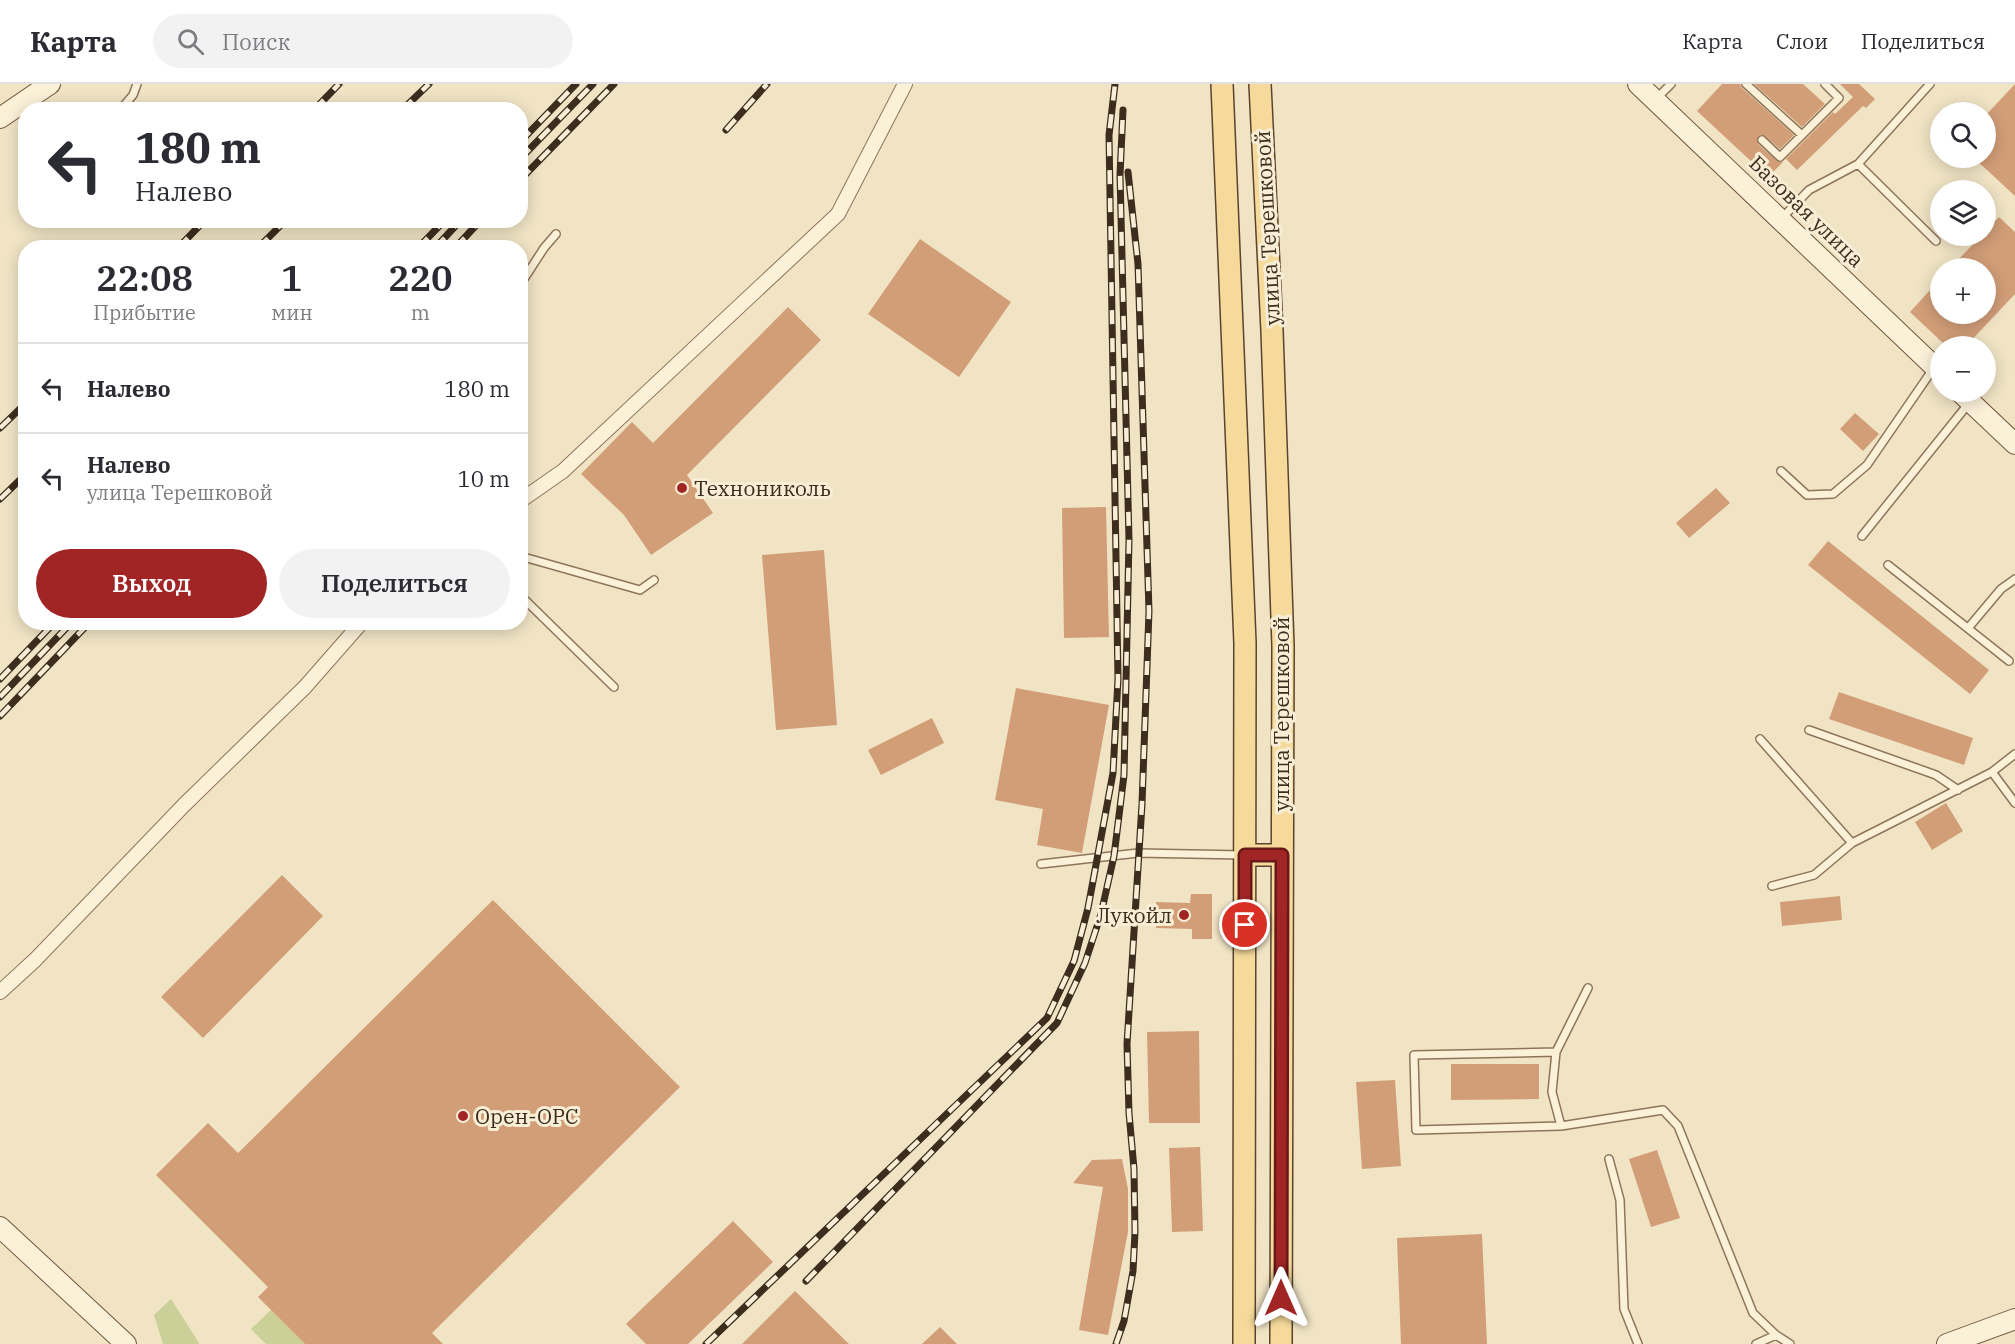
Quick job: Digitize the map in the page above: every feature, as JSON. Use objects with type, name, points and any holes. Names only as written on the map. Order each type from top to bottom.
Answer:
[{"type":"main road","name":"улица Терешковой","points":[[1222,84],[1245,643],[1244,1344]]},
{"type":"main road","name":"улица Терешковой","points":[[1260,84],[1282,634],[1281,1344]]},
{"type":"main road","points":[[1245,855],[1282,855]]},
{"type":"street","points":[[24,102],[50,84]]},
{"type":"street","points":[[528,495],[563,471],[838,214],[905,84]]},
{"type":"street","name":"Базовая улица","points":[[1638,84],[1930,362]]},
{"type":"street","points":[[0,118],[18,106]]},
{"type":"street","points":[[1971,402],[2015,444]]},
{"type":"street","points":[[0,993],[35,960],[184,805],[304,687],[355,630]]},
{"type":"street","points":[[0,1227],[126,1344]]},
{"type":"street","points":[[1947,1344],[2015,1319]]},
{"type":"lane","points":[[127,102],[133,95],[137,84]]},
{"type":"lane","points":[[1655,99],[1671,84]]},
{"type":"lane","points":[[1746,84],[1802,135]]},
{"type":"lane","points":[[1762,140],[1780,158],[1839,98],[1825,84]]},
{"type":"lane","points":[[1781,219],[1809,190],[1858,164],[1930,84]]},
{"type":"lane","points":[[1858,164],[1930,235]]},
{"type":"lane","points":[[528,273],[556,234]]},
{"type":"lane","points":[[1780,471],[1807,495],[1833,494],[1867,465],[1930,381]]},
{"type":"lane","points":[[1862,536],[1961,402]]},
{"type":"lane","points":[[528,558],[640,590],[654,580]]},
{"type":"lane","points":[[1888,565],[2009,661]]},
{"type":"lane","points":[[1969,627],[2001,589],[2015,579]]},
{"type":"lane","points":[[528,603],[614,687]]},
{"type":"lane","points":[[1809,730],[1936,775],[1958,790]]},
{"type":"lane","points":[[1760,739],[1852,843]]},
{"type":"lane","points":[[1772,886],[1814,875],[1852,843],[1992,772],[2015,754]]},
{"type":"lane","points":[[1992,772],[2015,802]]},
{"type":"lane","points":[[1041,864],[1138,854],[1245,855]]},
{"type":"lane","points":[[1561,1126],[1552,1092],[1556,1052],[1588,988]]},
{"type":"lane","points":[[1556,1052],[1414,1055],[1416,1130],[1561,1126],[1663,1110],[1678,1126],[1753,1313],[1776,1335],[1790,1344]]},
{"type":"lane","points":[[1609,1159],[1620,1200],[1624,1310],[1638,1344]]},
{"type":"lane","points":[[1756,1344],[1776,1335]]},
{"type":"green space","points":[[171,1299],[199,1344],[163,1344],[154,1315]]},
{"type":"green space","points":[[271,1310],[305,1344],[266,1344],[251,1329]]},
{"type":"building","points":[[1722,84],[1740,84],[1794,135],[1780,149],[1765,136],[1758,137],[1758,144],[1777,161],[1783,162],[1768,177],[1697,111]]},
{"type":"building","points":[[1754,84],[1803,84],[1825,104],[1802,127]]},
{"type":"building","points":[[1840,84],[1859,84],[1875,99],[1866,108],[1863,106],[1797,170],[1786,159],[1833,112],[1835,114],[1853,97]]},
{"type":"building","points":[[2015,84],[2015,196],[1985,168],[1996,168],[1996,104]]},
{"type":"building","points":[[1999,217],[2015,232],[2015,294],[1996,314],[1996,258],[1960,258],[1971,246],[1996,246],[1996,220]]},
{"type":"building","points":[[920,239],[1011,302],[959,377],[868,314]]},
{"type":"building","points":[[1930,290],[1930,324],[1987,324],[1975,336],[1935,336],[1910,312]]},
{"type":"building","points":[[788,307],[821,340],[687,475],[713,513],[651,555],[624,515],[581,474],[632,422],[653,443]]},
{"type":"building","points":[[1855,413],[1879,434],[1863,451],[1840,429]]},
{"type":"building","points":[[1716,488],[1730,503],[1689,538],[1676,523]]},
{"type":"building","points":[[1106,507],[1109,637],[1064,638],[1062,508]]},
{"type":"building","points":[[1828,541],[1989,670],[1970,694],[1808,565]]},
{"type":"building","points":[[824,550],[837,725],[776,730],[762,555]]},
{"type":"building","points":[[1016,688],[1109,705],[1082,853],[1037,845],[1043,809],[995,800]]},
{"type":"building","points":[[1839,692],[1973,738],[1964,765],[1829,719]]},
{"type":"building","points":[[932,718],[944,743],[881,775],[868,750]]},
{"type":"building","points":[[1946,803],[1963,831],[1932,850],[1915,822]]},
{"type":"building","points":[[282,875],[323,916],[203,1038],[161,997]]},
{"type":"building","name":"Лукойл","points":[[1191,894],[1212,894],[1212,939],[1192,939],[1192,929],[1156,928],[1156,902],[1190,903]]},
{"type":"building","points":[[1840,896],[1842,920],[1782,926],[1780,902]]},
{"type":"building","name":"Орен-ОРС","points":[[493,900],[680,1087],[432,1333],[443,1344],[305,1344],[258,1297],[268,1287],[156,1175],[208,1123],[238,1153]]},
{"type":"building","points":[[1199,1031],[1200,1123],[1149,1123],[1147,1032]]},
{"type":"building","points":[[1451,1064],[1539,1064],[1539,1099],[1451,1100]]},
{"type":"building","points":[[1395,1080],[1401,1166],[1362,1169],[1356,1082]]},
{"type":"building","points":[[1200,1147],[1203,1231],[1172,1232],[1169,1148]]},
{"type":"building","points":[[1657,1150],[1680,1218],[1651,1227],[1629,1159]]},
{"type":"building","points":[[1122,1159],[1128,1189],[1128,1232],[1108,1335],[1079,1330],[1103,1187],[1073,1183],[1092,1160]]},
{"type":"building","points":[[733,1221],[773,1262],[688,1344],[646,1344],[626,1324]]},
{"type":"building","points":[[1482,1234],[1487,1344],[1401,1344],[1397,1238]]},
{"type":"building","points":[[795,1291],[849,1344],[742,1344]]},
{"type":"building","points":[[940,1327],[957,1344],[922,1344]]},
{"type":"railway","points":[[322,102],[339,84]]},
{"type":"railway","points":[[410,102],[429,84]]},
{"type":"railway","points":[[528,134],[576,84]]},
{"type":"railway","points":[[528,151],[593,84]]},
{"type":"railway","points":[[528,172],[614,84]]},
{"type":"railway","points":[[726,130],[767,84]]},
{"type":"railway","points":[[706,1344],[1047,1018],[1074,961],[1088,908],[1113,773],[1118,679],[1109,135],[1115,84]]},
{"type":"railway","points":[[806,1281],[1057,1023],[1085,963],[1101,914],[1114,856],[1124,775],[1129,540],[1120,175],[1123,110]]},
{"type":"railway","points":[[1116,1344],[1124,1321],[1133,1271],[1135,1232],[1127,1044],[1142,804],[1149,611],[1138,264],[1128,172]]},
{"type":"railway","points":[[186,240],[197,228]]},
{"type":"railway","points":[[266,240],[278,228]]},
{"type":"railway","points":[[426,240],[437,228]]},
{"type":"railway","points":[[442,240],[454,228]]},
{"type":"railway","points":[[462,240],[474,228]]},
{"type":"railway","points":[[0,428],[18,411]]},
{"type":"railway","points":[[0,499],[18,482]]},
{"type":"railway","points":[[0,679],[47,630]]},
{"type":"railway","points":[[0,697],[64,630]]},
{"type":"railway","points":[[0,716],[82,630]]},
{"type":"place","name":"Технониколь","points":[[682,488]]},
{"type":"place","name":"Лукойл","points":[[1184,915]]},
{"type":"place","name":"Орен-ОРС","points":[[463,1116]]},
{"type":"route","points":[[1245,925],[1245,855],[1282,855],[1281,1298]]}]
